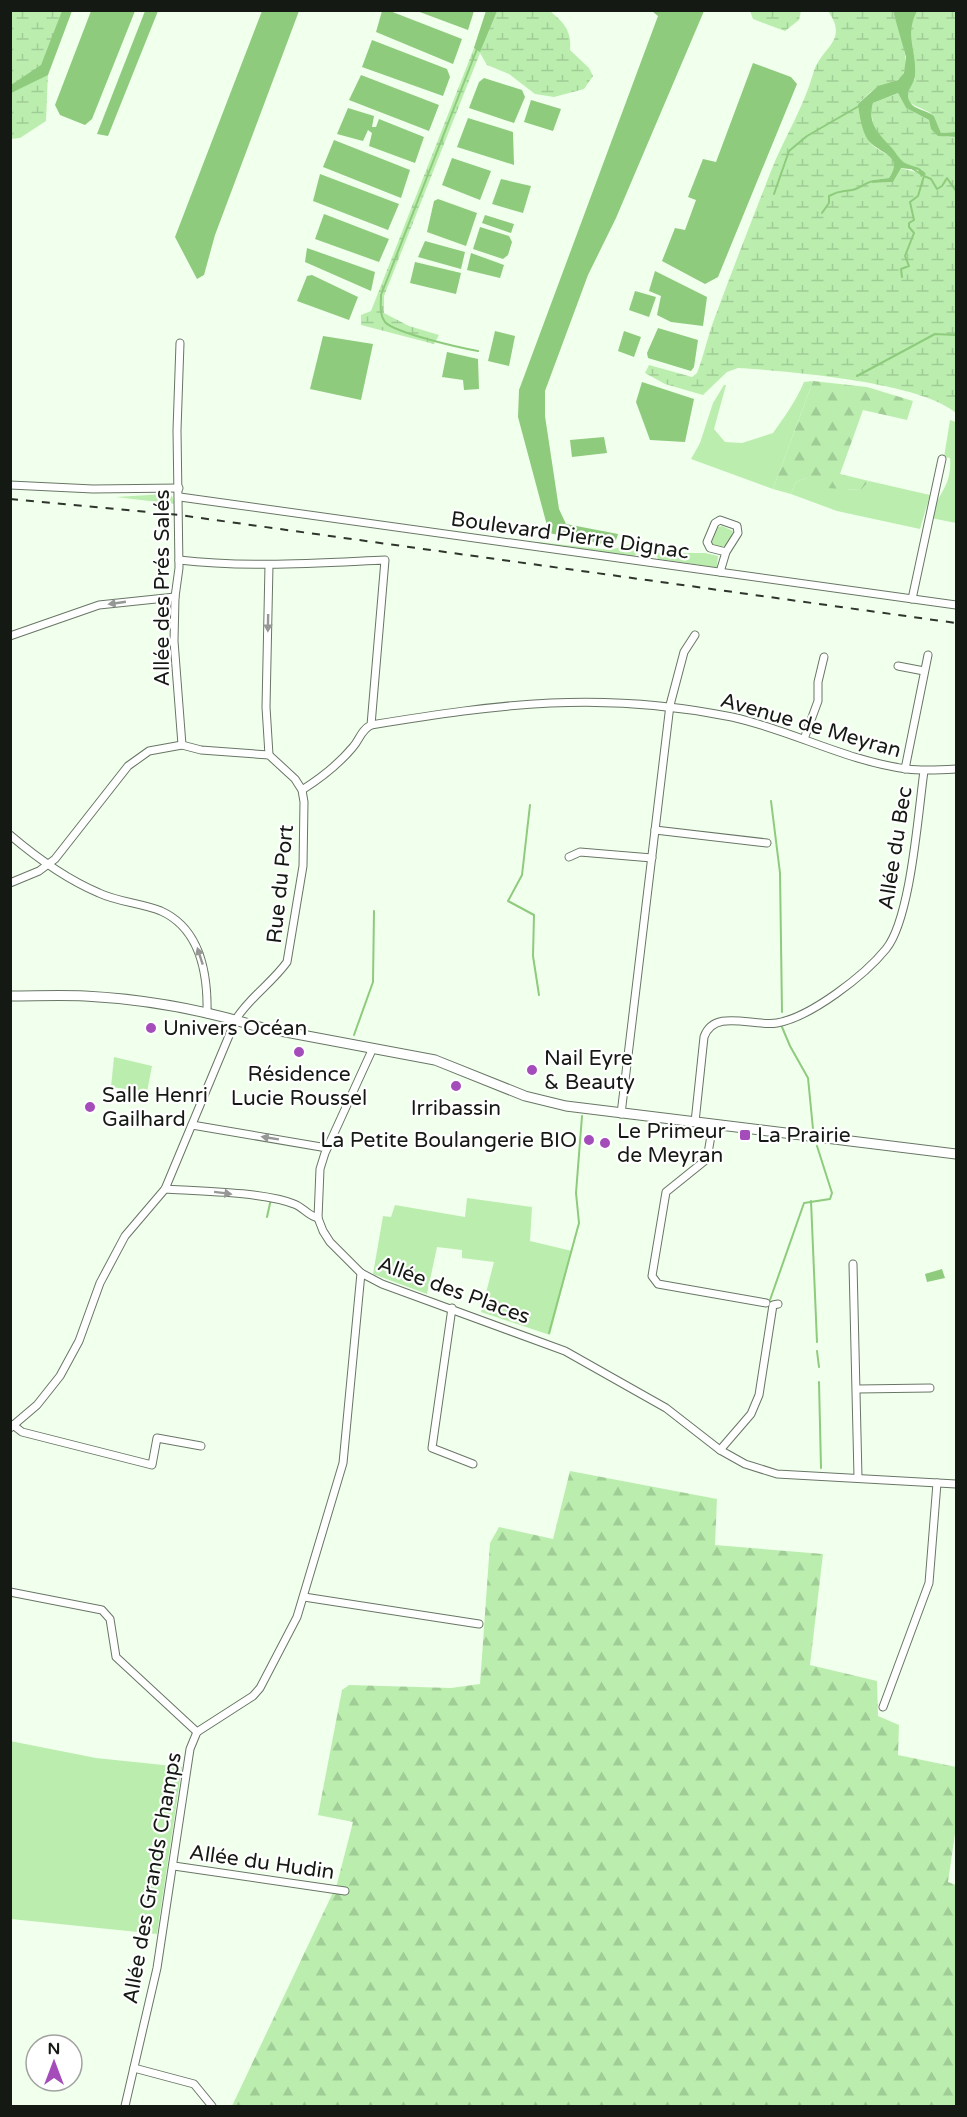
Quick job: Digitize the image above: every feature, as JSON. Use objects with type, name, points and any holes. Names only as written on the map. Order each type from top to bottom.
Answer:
[{"type":"main road","points":[[10,996],[86,996],[207,1014],[259,1027],[435,1060],[546,1102],[957,1154]]},
{"type":"street","name":"Allée des Prés Salés","points":[[180,343],[179,560],[174,641],[182,745]]},
{"type":"street","points":[[912,599],[942,459]]},
{"type":"street","points":[[10,485],[82,489],[178,488]]},
{"type":"street","name":"Boulevard Pierre Dignac","points":[[180,497],[957,605]]},
{"type":"street","points":[[720,572],[726,552],[738,533],[736,526],[720,520],[715,523],[707,542],[710,548],[726,552]]},
{"type":"street","points":[[10,883],[49,865],[128,766],[149,751],[182,745],[201,750],[269,755],[288,771],[302,790],[330,772],[355,745],[364,729],[371,725],[385,560],[269,565],[198,563],[179,560]]},
{"type":"street","points":[[269,565],[266,707],[269,755]]},
{"type":"street","points":[[10,636],[99,605],[175,597]]},
{"type":"street","points":[[621,1113],[670,705],[684,652],[695,635]]},
{"type":"street","points":[[905,769],[928,655]]},
{"type":"street","points":[[804,739],[818,701],[818,681],[824,657]]},
{"type":"street","points":[[898,666],[924,671]]},
{"type":"street","name":"Avenue de Meyran","points":[[371,725],[480,707],[531,702],[636,702],[670,705],[755,722],[866,761],[924,771],[957,769]]},
{"type":"street","name":"Allée du Bec","points":[[695,1122],[707,1027],[717,1021],[777,1023],[805,1014],[854,978],[887,948],[902,920],[924,771]]},
{"type":"street","name":"Rue du Port","points":[[12,1426],[36,1405],[60,1376],[79,1341],[100,1283],[125,1236],[165,1189],[236,1020],[249,1000],[278,974],[290,953],[303,866],[302,790]]},
{"type":"street","points":[[655,830],[767,843]]},
{"type":"street","points":[[10,835],[49,865],[99,894],[162,912],[175,920],[191,935],[199,951],[205,975],[207,1014]]},
{"type":"street","points":[[569,857],[580,852],[652,858]]},
{"type":"street","points":[[165,1189],[272,1199],[295,1204],[318,1218],[320,1169],[327,1148],[374,1048]]},
{"type":"street","points":[[712,1124],[706,1160],[666,1192],[652,1276],[658,1284],[766,1303]]},
{"type":"street","points":[[192,1125],[327,1148]]},
{"type":"street","name":"Allée des Places","points":[[318,1218],[330,1242],[361,1272],[382,1284],[534,1338],[606,1372],[666,1408],[720,1450],[744,1464],[777,1474],[957,1484]]},
{"type":"street","points":[[853,1264],[858,1389],[858,1477]]},
{"type":"street","name":"Allée des Grands Champs","points":[[125,2106],[157,1968],[190,1749],[197,1732],[253,1696],[260,1688],[293,1629],[343,1463],[361,1272]]},
{"type":"street","points":[[720,1450],[751,1414],[759,1395],[773,1305],[778,1304]]},
{"type":"street","points":[[452,1308],[432,1448],[473,1464]]},
{"type":"street","points":[[858,1389],[930,1388]]},
{"type":"street","points":[[12,1426],[22,1432],[152,1465],[157,1437],[201,1446]]},
{"type":"street","points":[[883,1707],[929,1583],[937,1484]]},
{"type":"street","points":[[10,1592],[102,1610],[110,1619],[116,1657],[197,1732]]},
{"type":"street","points":[[304,1597],[479,1624]]},
{"type":"street","name":"Allée du Hudin","points":[[174,1866],[345,1891]]},
{"type":"street","points":[[134,2068],[194,2084],[212,2106]]},
{"type":"green space","points":[[11,11],[71,11],[48,73],[46,121],[20,138],[11,139]]},
{"type":"green space","points":[[486,11],[550,11],[566,27],[570,37],[570,50],[589,68],[593,76],[584,89],[554,97],[535,94],[509,74],[487,65],[480,53],[384,296],[384,313],[409,326],[439,335],[434,344],[361,325],[361,315],[371,311],[474,48]]},
{"type":"green space","points":[[750,11],[801,11],[799,20],[785,31],[753,19]]},
{"type":"green space","points":[[828,11],[893,11],[901,36],[905,56],[904,73],[899,79],[876,88],[858,104],[870,142],[893,159],[894,164],[889,178],[873,180],[873,183],[893,182],[900,168],[920,173],[923,170],[904,163],[880,138],[874,129],[871,111],[873,103],[898,93],[906,108],[929,120],[936,132],[947,137],[956,137],[956,413],[939,402],[914,393],[820,375],[738,368],[727,372],[703,395],[665,384],[645,373],[649,365],[692,377],[697,373],[715,317],[771,171],[817,65],[835,37],[834,22]]},
{"type":"green space","points":[[905,11],[956,11],[956,132],[941,133],[934,116],[911,104],[908,100],[915,79]]},
{"type":"green space","points":[[813,381],[773,489],[691,459],[700,443],[713,403],[724,385],[726,385],[714,429],[725,442],[742,443],[773,433],[794,402],[804,382]]},
{"type":"green space","points":[[813,381],[867,387],[913,401],[907,420],[863,410],[840,474],[869,481],[861,490],[826,488],[806,478],[796,482],[791,494],[773,489]]},
{"type":"green space","points":[[950,420],[956,422],[956,523],[931,518],[949,476],[950,458],[944,457]]},
{"type":"green space","points":[[806,478],[846,489],[861,490],[869,481],[930,495],[920,529],[837,511],[791,494],[796,482]]},
{"type":"green space","points":[[166,494],[172,496],[175,504],[116,497]]},
{"type":"green space","points":[[722,526],[733,531],[728,544],[720,548],[711,544],[718,527]]},
{"type":"green space","points":[[638,542],[643,545],[640,552],[632,557],[535,543],[610,550]]},
{"type":"green space","points":[[656,553],[705,553],[718,556],[717,567],[658,559]]},
{"type":"green space","points":[[114,1057],[152,1066],[147,1092],[111,1087]]},
{"type":"green space","points":[[467,1198],[532,1207],[530,1241],[572,1251],[550,1335],[481,1312],[494,1262],[462,1258],[462,1250],[437,1247],[427,1294],[373,1274],[383,1216],[391,1217],[395,1205],[465,1217]]},
{"type":"green space","points":[[570,1471],[717,1499],[715,1545],[823,1554],[810,1665],[877,1681],[878,1716],[899,1725],[898,1755],[956,1767],[956,1827],[948,1882],[956,1885],[956,2106],[232,2106],[337,1884],[353,1822],[318,1815],[342,1690],[349,1685],[451,1688],[480,1684],[490,1543],[499,1527],[553,1539]]},
{"type":"green space","points":[[10,1741],[96,1758],[182,1767],[157,1934],[11,1919]]},
{"type":"shaded area","points":[[62,11],[72,11],[48,75],[11,93],[11,85],[41,65]]},
{"type":"shaded area","points":[[91,11],[135,11],[92,119],[85,125],[60,115],[55,105]]},
{"type":"shaded area","points":[[145,11],[158,11],[108,136],[97,134]]},
{"type":"shaded area","points":[[262,11],[299,11],[215,235],[204,275],[197,279],[175,237]]},
{"type":"shaded area","points":[[382,11],[390,11],[462,39],[453,64],[376,32]]},
{"type":"shaded area","points":[[417,11],[474,11],[468,30]]},
{"type":"shaded area","points":[[486,11],[497,11],[480,52],[474,48]]},
{"type":"shaded area","points":[[652,11],[704,11],[616,218],[588,275],[545,391],[545,416],[559,509],[566,524],[618,534],[614,546],[549,533],[518,417],[519,390],[658,16]]},
{"type":"shaded area","points":[[893,11],[917,11],[911,28],[915,76],[908,95],[910,102],[914,107],[934,116],[941,133],[956,132],[956,137],[938,136],[931,129],[929,120],[906,108],[898,93],[873,103],[872,117],[875,128],[903,162],[919,168],[926,174],[921,177],[918,170],[901,168],[893,182],[872,183],[873,180],[889,178],[894,164],[889,156],[866,137],[858,104],[878,86],[898,80],[904,73],[906,57]]},
{"type":"shaded area","points":[[372,40],[447,69],[450,77],[443,96],[362,67]]},
{"type":"shaded area","points":[[753,63],[791,77],[797,84],[718,277],[705,284],[662,261],[675,228],[685,230],[696,200],[688,197],[703,159],[716,162]]},
{"type":"shaded area","points":[[361,75],[439,105],[429,131],[349,100]]},
{"type":"shaded area","points":[[484,78],[522,90],[525,97],[514,123],[469,108],[479,82]]},
{"type":"shaded area","points":[[531,100],[561,109],[553,131],[524,122]]},
{"type":"shaded area","points":[[348,108],[374,116],[372,127],[376,127],[379,119],[424,137],[415,163],[369,146],[372,133],[368,130],[363,141],[337,134]]},
{"type":"shaded area","points":[[468,118],[513,132],[514,165],[457,147]]},
{"type":"shaded area","points":[[334,140],[410,170],[401,198],[323,167]]},
{"type":"shaded area","points":[[452,158],[491,171],[480,200],[442,185]]},
{"type":"shaded area","points":[[320,174],[399,204],[388,230],[313,201]]},
{"type":"shaded area","points":[[501,179],[531,186],[523,213],[492,204]]},
{"type":"shaded area","points":[[438,199],[477,213],[466,246],[427,232],[434,201]]},
{"type":"shaded area","points":[[324,214],[389,239],[379,262],[315,239]]},
{"type":"shaded area","points":[[485,215],[514,224],[511,233],[482,223]]},
{"type":"shaded area","points":[[480,227],[509,236],[512,242],[508,255],[503,259],[473,249]]},
{"type":"shaded area","points":[[425,241],[465,252],[461,269],[418,257]]},
{"type":"shaded area","points":[[307,248],[375,272],[371,291],[305,262]]},
{"type":"shaded area","points":[[471,253],[504,265],[500,278],[467,270]]},
{"type":"shaded area","points":[[415,262],[461,273],[456,294],[410,283]]},
{"type":"shaded area","points":[[655,271],[707,297],[703,326],[671,322],[657,315],[661,296],[649,291]]},
{"type":"shaded area","points":[[312,275],[358,297],[349,320],[297,301],[307,276]]},
{"type":"shaded area","points":[[635,291],[656,297],[649,317],[629,310]]},
{"type":"shaded area","points":[[658,328],[698,340],[694,367],[691,371],[648,358],[647,353]]},
{"type":"shaded area","points":[[495,331],[515,336],[509,366],[488,361]]},
{"type":"shaded area","points":[[624,331],[641,337],[634,357],[618,351]]},
{"type":"shaded area","points":[[323,336],[373,344],[361,400],[310,389]]},
{"type":"shaded area","points":[[447,352],[478,359],[479,389],[464,390],[463,380],[442,377]]},
{"type":"shaded area","points":[[642,382],[694,399],[685,442],[650,440],[636,402]]},
{"type":"shaded area","points":[[604,437],[607,453],[572,457],[570,440]]},
{"type":"shaded area","points":[[942,1269],[945,1278],[927,1282],[925,1274]]},
{"type":"waterway","points":[[477,49],[381,295],[381,313],[385,322],[401,331],[478,351]]},
{"type":"waterway","points":[[774,194],[789,151],[807,136],[859,106]]},
{"type":"waterway","points":[[902,277],[901,269],[909,266],[905,256],[914,233],[909,227],[909,223],[914,220],[910,202],[918,196],[924,176],[913,169]]},
{"type":"waterway","points":[[924,176],[931,179],[937,189],[947,178],[956,191]]},
{"type":"waterway","points":[[822,213],[829,203],[829,196],[875,181]]},
{"type":"waterway","points":[[857,376],[935,334],[956,335]]},
{"type":"waterway","points":[[771,801],[780,873],[782,1012]]},
{"type":"waterway","points":[[530,805],[522,875],[508,901],[534,915],[533,956],[539,995]]},
{"type":"waterway","points":[[354,1035],[373,982],[374,911]]},
{"type":"waterway","points":[[782,1027],[808,1078],[813,1129]]},
{"type":"waterway","points":[[549,1333],[579,1223],[576,1193],[582,1116]]},
{"type":"waterway","points":[[770,1300],[804,1203],[830,1199],[832,1193],[817,1146]]},
{"type":"waterway","points":[[267,1217],[271,1199]]},
{"type":"waterway","points":[[811,1201],[817,1342]]},
{"type":"waterway","points":[[817,1351],[819,1367]]},
{"type":"waterway","points":[[819,1382],[821,1468]]},
{"type":"railway","points":[[10,499],[179,515],[956,623]]},
{"type":"place","name":"Univers Océan","points":[[151,1028]]},
{"type":"place","name":"Résidence Lucie Roussel","points":[[299,1052]]},
{"type":"place","name":"Nail Eyre & Beauty","points":[[532,1070]]},
{"type":"place","name":"Irribassin","points":[[456,1086]]},
{"type":"place","name":"Salle Henri Gailhard","points":[[90,1107]]},
{"type":"place","name":"La Prairie","points":[[745,1135]]},
{"type":"place","name":"La Petite Boulangerie BIO","points":[[589,1140]]},
{"type":"place","name":"Le Primeur de Meyran","points":[[605,1143]]}]
